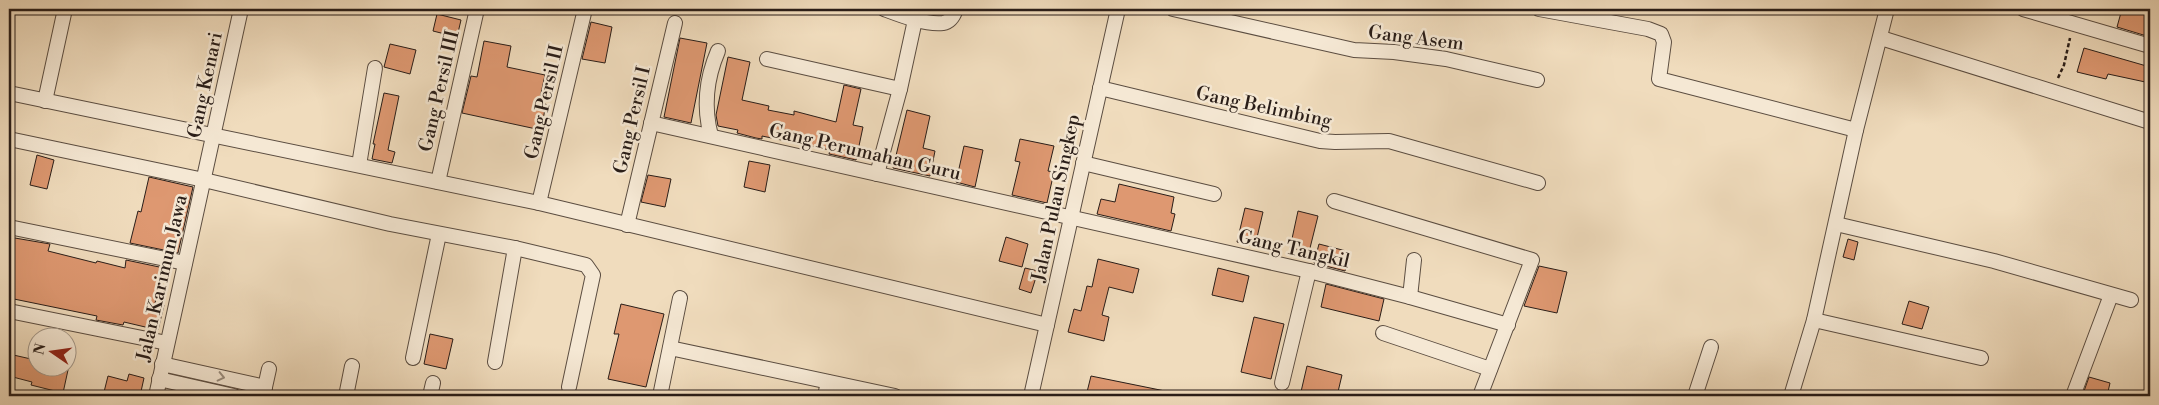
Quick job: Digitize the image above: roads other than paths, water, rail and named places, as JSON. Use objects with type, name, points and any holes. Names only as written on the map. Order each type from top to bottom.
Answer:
[{"type":"street","points":[[44,101],[65,9]]},
{"type":"street","name":"Gang Kenari","points":[[205,175],[241,9]]},
{"type":"street","name":"Gang Persil III","points":[[438,182],[477,9]]},
{"type":"street","name":"Gang Persil II","points":[[539,203],[585,9]]},
{"type":"street","points":[[884,9],[915,20],[944,23],[950,20],[956,9]]},
{"type":"street","name":"Jalan Pulau Singkep","points":[[1031,396],[1118,9]]},
{"type":"street","name":"Gang Asem","points":[[1173,9],[1354,50],[1394,52],[1446,59],[1492,68],[1537,80]]},
{"type":"street","points":[[1539,9],[1648,29],[1661,34],[1664,42],[1662,67],[1658,79],[1856,130]]},
{"type":"street","points":[[1791,396],[1814,320],[1856,130],[1887,9]]},
{"type":"street","points":[[2023,9],[2150,46]]},
{"type":"street","points":[[877,174],[900,90],[915,20]]},
{"type":"street","name":"Gang Persil I","points":[[627,225],[675,23]]},
{"type":"street","points":[[1881,38],[2150,122]]},
{"type":"street","points":[[711,136],[707,122],[706,92],[712,66],[718,51]]},
{"type":"street","points":[[768,59],[900,90]]},
{"type":"street","points":[[359,165],[375,68]]},
{"type":"street","name":"Gang Belimbing","points":[[1100,88],[1320,141],[1389,141],[1538,183]]},
{"type":"street","points":[[9,94],[212,142],[359,165],[539,203],[1046,328]]},
{"type":"street","name":"Gang Perumahan Guru","points":[[651,123],[1071,218]]},
{"type":"street","points":[[9,139],[205,175],[439,234],[516,248],[586,265],[592,270],[593,275],[569,388]]},
{"type":"street","points":[[1083,163],[1214,194]]},
{"type":"street","name":"Jalan Karimun Jawa","points":[[156,396],[205,175]]},
{"type":"street","points":[[1334,201],[1532,260],[1480,396]]},
{"type":"street","name":"Gang Tangkil","points":[[1071,218],[1309,271],[1508,324]]},
{"type":"street","points":[[1836,224],[1994,261],[2131,300]]},
{"type":"street","points":[[9,227],[185,263]]},
{"type":"street","points":[[413,358],[439,234]]},
{"type":"street","points":[[495,362],[516,248]]},
{"type":"street","points":[[1410,297],[1414,260]]},
{"type":"street","points":[[1282,383],[1309,271]]},
{"type":"street","points":[[2074,396],[2111,294]]},
{"type":"street","points":[[660,396],[680,298]]},
{"type":"street","points":[[9,311],[167,343]]},
{"type":"street","points":[[1814,320],[1981,358]]},
{"type":"street","points":[[1384,333],[1490,369]]},
{"type":"street","points":[[1695,396],[1711,347]]},
{"type":"street","points":[[670,348],[895,396]]},
{"type":"street","points":[[162,364],[264,392],[269,370]]},
{"type":"street","points":[[346,396],[352,366]]},
{"type":"street","points":[[159,379],[234,396]]},
{"type":"street","points":[[825,396],[828,382]]}]
